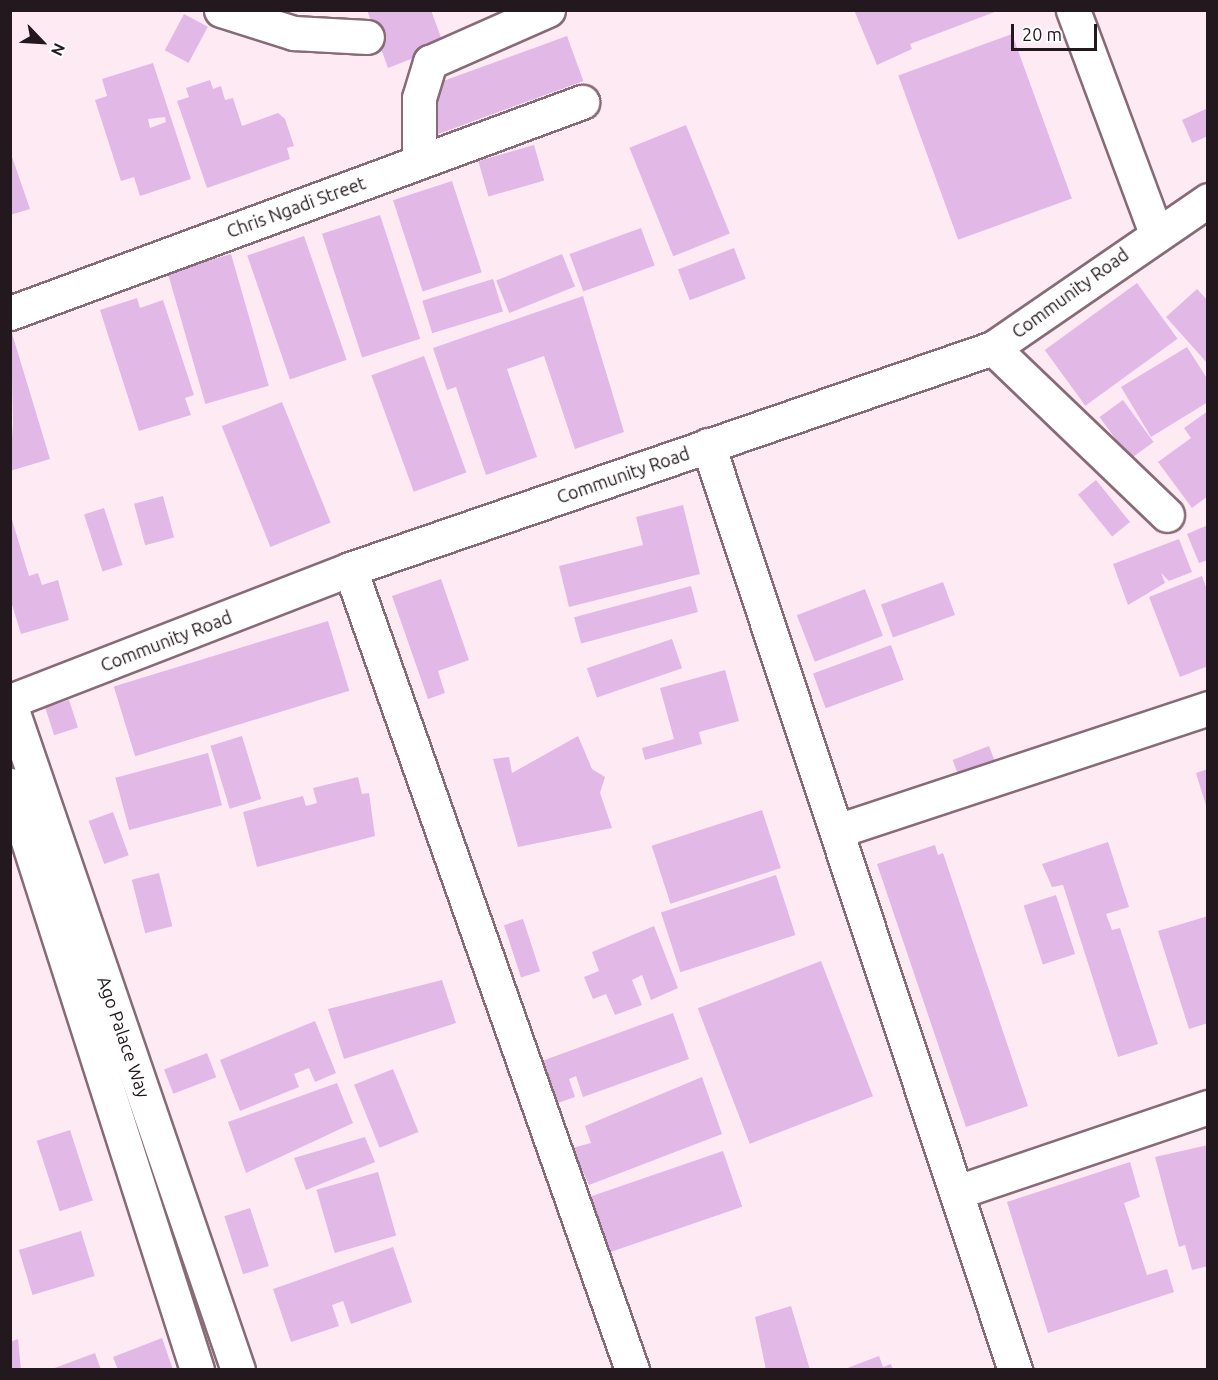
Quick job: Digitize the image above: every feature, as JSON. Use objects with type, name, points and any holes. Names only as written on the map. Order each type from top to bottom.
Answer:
[{"type":"street","points":[[221,10],[285,31],[366,37]]},
{"type":"street","points":[[419,162],[419,98],[430,62],[548,10]]},
{"type":"street","points":[[1073,10],[1155,231]]},
{"type":"street","name":"Chris Ngadi Street","points":[[10,313],[582,102]]},
{"type":"street","name":"Community Road","points":[[10,703],[350,569],[993,348],[1155,231],[1208,200]]},
{"type":"street","points":[[993,348],[1167,515]]},
{"type":"street","points":[[708,445],[840,830],[1015,1370]]},
{"type":"street","points":[[350,569],[632,1370]]},
{"type":"street","name":"Ago Palace Way","points":[[10,703],[238,1370]]},
{"type":"street","points":[[840,830],[1208,708]]},
{"type":"street","name":"Ago Palace Way","points":[[10,785],[196,1370]]},
{"type":"street","points":[[957,1192],[1208,1107]]},
{"type":"building","points":[[367,10],[431,10],[444,46],[388,68]]},
{"type":"building","points":[[854,10],[1000,10],[910,44],[912,49],[877,65]]},
{"type":"building","points":[[184,14],[208,27],[189,63],[165,50]]},
{"type":"building","points":[[1012,34],[1072,198],[958,240],[898,75]]},
{"type":"building","points":[[567,36],[583,81],[437,134],[420,89]]},
{"type":"building","points":[[153,63],[191,179],[140,196],[134,177],[121,181],[95,100],[107,96],[102,79]],"holes":[[[165,117],[166,122],[150,128],[148,119]]]},
{"type":"building","points":[[210,80],[213,89],[221,86],[225,100],[233,98],[242,126],[278,113],[285,119],[294,146],[287,148],[290,159],[207,188],[177,101],[189,97],[186,88]]},
{"type":"building","points":[[1208,108],[1208,136],[1192,143],[1182,120]]},
{"type":"building","points":[[686,125],[730,233],[673,256],[629,148]]},
{"type":"building","points":[[534,145],[544,181],[488,197],[478,161]]},
{"type":"building","points":[[10,151],[30,209],[10,215]]},
{"type":"building","points":[[452,181],[482,272],[423,291],[393,200]]},
{"type":"building","points":[[380,215],[420,339],[362,357],[322,234]]},
{"type":"building","points":[[641,228],[655,266],[583,292],[570,254]]},
{"type":"building","points":[[304,236],[347,360],[290,379],[247,256]]},
{"type":"building","points":[[734,248],[746,279],[690,300],[678,270]]},
{"type":"building","points":[[231,254],[269,386],[205,404],[168,272]]},
{"type":"building","points":[[562,254],[575,286],[509,313],[496,281]]},
{"type":"building","points":[[493,279],[503,312],[432,333],[422,301]]},
{"type":"building","points":[[1137,283],[1178,339],[1085,406],[1045,350]]},
{"type":"building","points":[[1197,289],[1208,301],[1208,364],[1166,317]]},
{"type":"building","points":[[583,296],[624,432],[575,449],[544,356],[507,369],[537,457],[486,475],[456,387],[447,390],[433,348]]},
{"type":"building","points":[[137,298],[140,308],[163,300],[194,395],[185,398],[191,415],[139,431],[100,310]]},
{"type":"building","points":[[11,330],[50,459],[10,471],[13,423]]},
{"type":"building","points":[[1187,347],[1208,380],[1208,402],[1151,437],[1121,387]]},
{"type":"building","points":[[424,356],[466,473],[414,492],[371,375]]},
{"type":"building","points":[[1123,400],[1154,442],[1130,459],[1100,417]]},
{"type":"building","points":[[282,402],[331,523],[270,547],[222,426]]},
{"type":"building","points":[[1208,411],[1208,496],[1192,508],[1158,462],[1191,438],[1184,428]]},
{"type":"building","points":[[1096,480],[1130,522],[1112,536],[1078,494]]},
{"type":"building","points":[[163,496],[174,538],[145,545],[134,504]]},
{"type":"building","points":[[683,505],[700,574],[569,607],[559,566],[643,545],[636,517]]},
{"type":"building","points":[[104,508],[123,565],[103,572],[84,514]]},
{"type":"building","points":[[10,513],[29,576],[38,573],[42,585],[58,580],[69,620],[21,634],[10,598]]},
{"type":"building","points":[[1208,525],[1208,560],[1199,563],[1187,534]]},
{"type":"building","points":[[1179,539],[1192,572],[1169,581],[1161,573],[1165,583],[1128,605],[1113,564]]},
{"type":"building","points":[[1202,576],[1208,592],[1208,666],[1180,677],[1149,597]]},
{"type":"building","points":[[441,579],[469,660],[438,671],[445,693],[428,699],[392,596]]},
{"type":"building","points":[[943,582],[955,615],[893,637],[881,605]]},
{"type":"building","points":[[691,586],[698,612],[581,643],[574,617]]},
{"type":"building","points":[[865,589],[883,636],[815,662],[797,615]]},
{"type":"building","points":[[328,621],[349,691],[135,756],[114,686]]},
{"type":"building","points":[[672,639],[682,668],[597,698],[587,668]]},
{"type":"building","points":[[891,645],[904,680],[826,708],[813,673]]},
{"type":"building","points":[[725,670],[739,721],[699,732],[702,744],[645,760],[642,748],[674,739],[660,688]]},
{"type":"building","points":[[69,700],[78,728],[54,735],[45,708]]},
{"type":"building","points":[[242,736],[261,799],[230,809],[210,746]]},
{"type":"building","points":[[578,736],[592,769],[605,777],[600,793],[612,828],[518,847],[493,759],[509,757],[512,773]]},
{"type":"building","points":[[989,746],[996,764],[959,778],[953,760]]},
{"type":"building","points":[[208,753],[222,805],[129,830],[115,778]]},
{"type":"building","points":[[1208,769],[1208,808],[1207,809],[1196,773]]},
{"type":"building","points":[[358,777],[362,794],[369,793],[375,836],[257,867],[243,812],[303,796],[306,806],[317,803],[313,788]]},
{"type":"building","points":[[762,810],[781,868],[671,904],[652,846]]},
{"type":"building","points":[[113,812],[129,855],[104,864],[89,821]]},
{"type":"building","points":[[1108,842],[1129,907],[1106,914],[1112,930],[1120,928],[1158,1044],[1118,1057],[1063,885],[1052,887],[1042,864]]},
{"type":"building","points":[[935,845],[938,855],[943,853],[1028,1106],[966,1127],[877,864]]},
{"type":"building","points":[[159,873],[172,926],[145,933],[132,880]]},
{"type":"building","points":[[776,875],[795,935],[680,972],[661,912]]},
{"type":"building","points":[[1056,895],[1075,954],[1043,964],[1024,906]]},
{"type":"building","points":[[1208,916],[1208,1023],[1189,1029],[1158,931]]},
{"type":"building","points":[[523,919],[540,971],[521,977],[504,925]]},
{"type":"building","points":[[654,926],[678,988],[651,1000],[642,975],[632,980],[642,1005],[615,1015],[606,994],[593,999],[584,977],[599,971],[592,952]]},
{"type":"building","points":[[821,961],[873,1096],[750,1144],[698,1008]]},
{"type":"building","points":[[442,980],[456,1023],[344,1059],[328,1009]]},
{"type":"building","points":[[673,1013],[689,1059],[583,1097],[576,1076],[569,1079],[575,1097],[558,1103],[542,1061]]},
{"type":"building","points":[[315,1021],[336,1073],[315,1082],[309,1068],[294,1074],[299,1087],[240,1111],[220,1060]]},
{"type":"building","points":[[207,1053],[216,1077],[173,1094],[164,1069]]},
{"type":"building","points":[[393,1069],[418,1132],[380,1148],[354,1085]]},
{"type":"building","points":[[702,1077],[722,1134],[589,1185],[572,1148],[591,1143],[585,1126]]},
{"type":"building","points":[[337,1083],[353,1123],[246,1173],[228,1122]]},
{"type":"building","points":[[70,1130],[93,1200],[60,1211],[37,1141]]},
{"type":"building","points":[[365,1137],[375,1162],[306,1190],[294,1158]]},
{"type":"building","points":[[1208,1145],[1208,1266],[1192,1270],[1185,1245],[1179,1247],[1155,1157]]},
{"type":"building","points":[[723,1151],[742,1207],[610,1252],[591,1197]]},
{"type":"building","points":[[1130,1162],[1140,1197],[1124,1203],[1147,1275],[1167,1269],[1174,1292],[1048,1333],[1007,1202]]},
{"type":"building","points":[[378,1172],[396,1235],[335,1253],[316,1190]]},
{"type":"building","points":[[250,1208],[269,1266],[243,1274],[224,1216]]},
{"type":"building","points":[[81,1231],[95,1276],[33,1295],[19,1250]]},
{"type":"building","points":[[393,1247],[412,1302],[351,1324],[343,1301],[332,1305],[339,1326],[291,1342],[273,1289]]},
{"type":"building","points":[[791,1306],[810,1370],[766,1370],[755,1317]]},
{"type":"building","points":[[162,1338],[173,1370],[118,1370],[113,1357]]},
{"type":"building","points":[[18,1339],[21,1370],[10,1370],[10,1342]]},
{"type":"building","points":[[95,1353],[101,1370],[52,1370],[52,1369]]},
{"type":"building","points":[[879,1356],[883,1367],[891,1364],[893,1370],[842,1370]]}]
